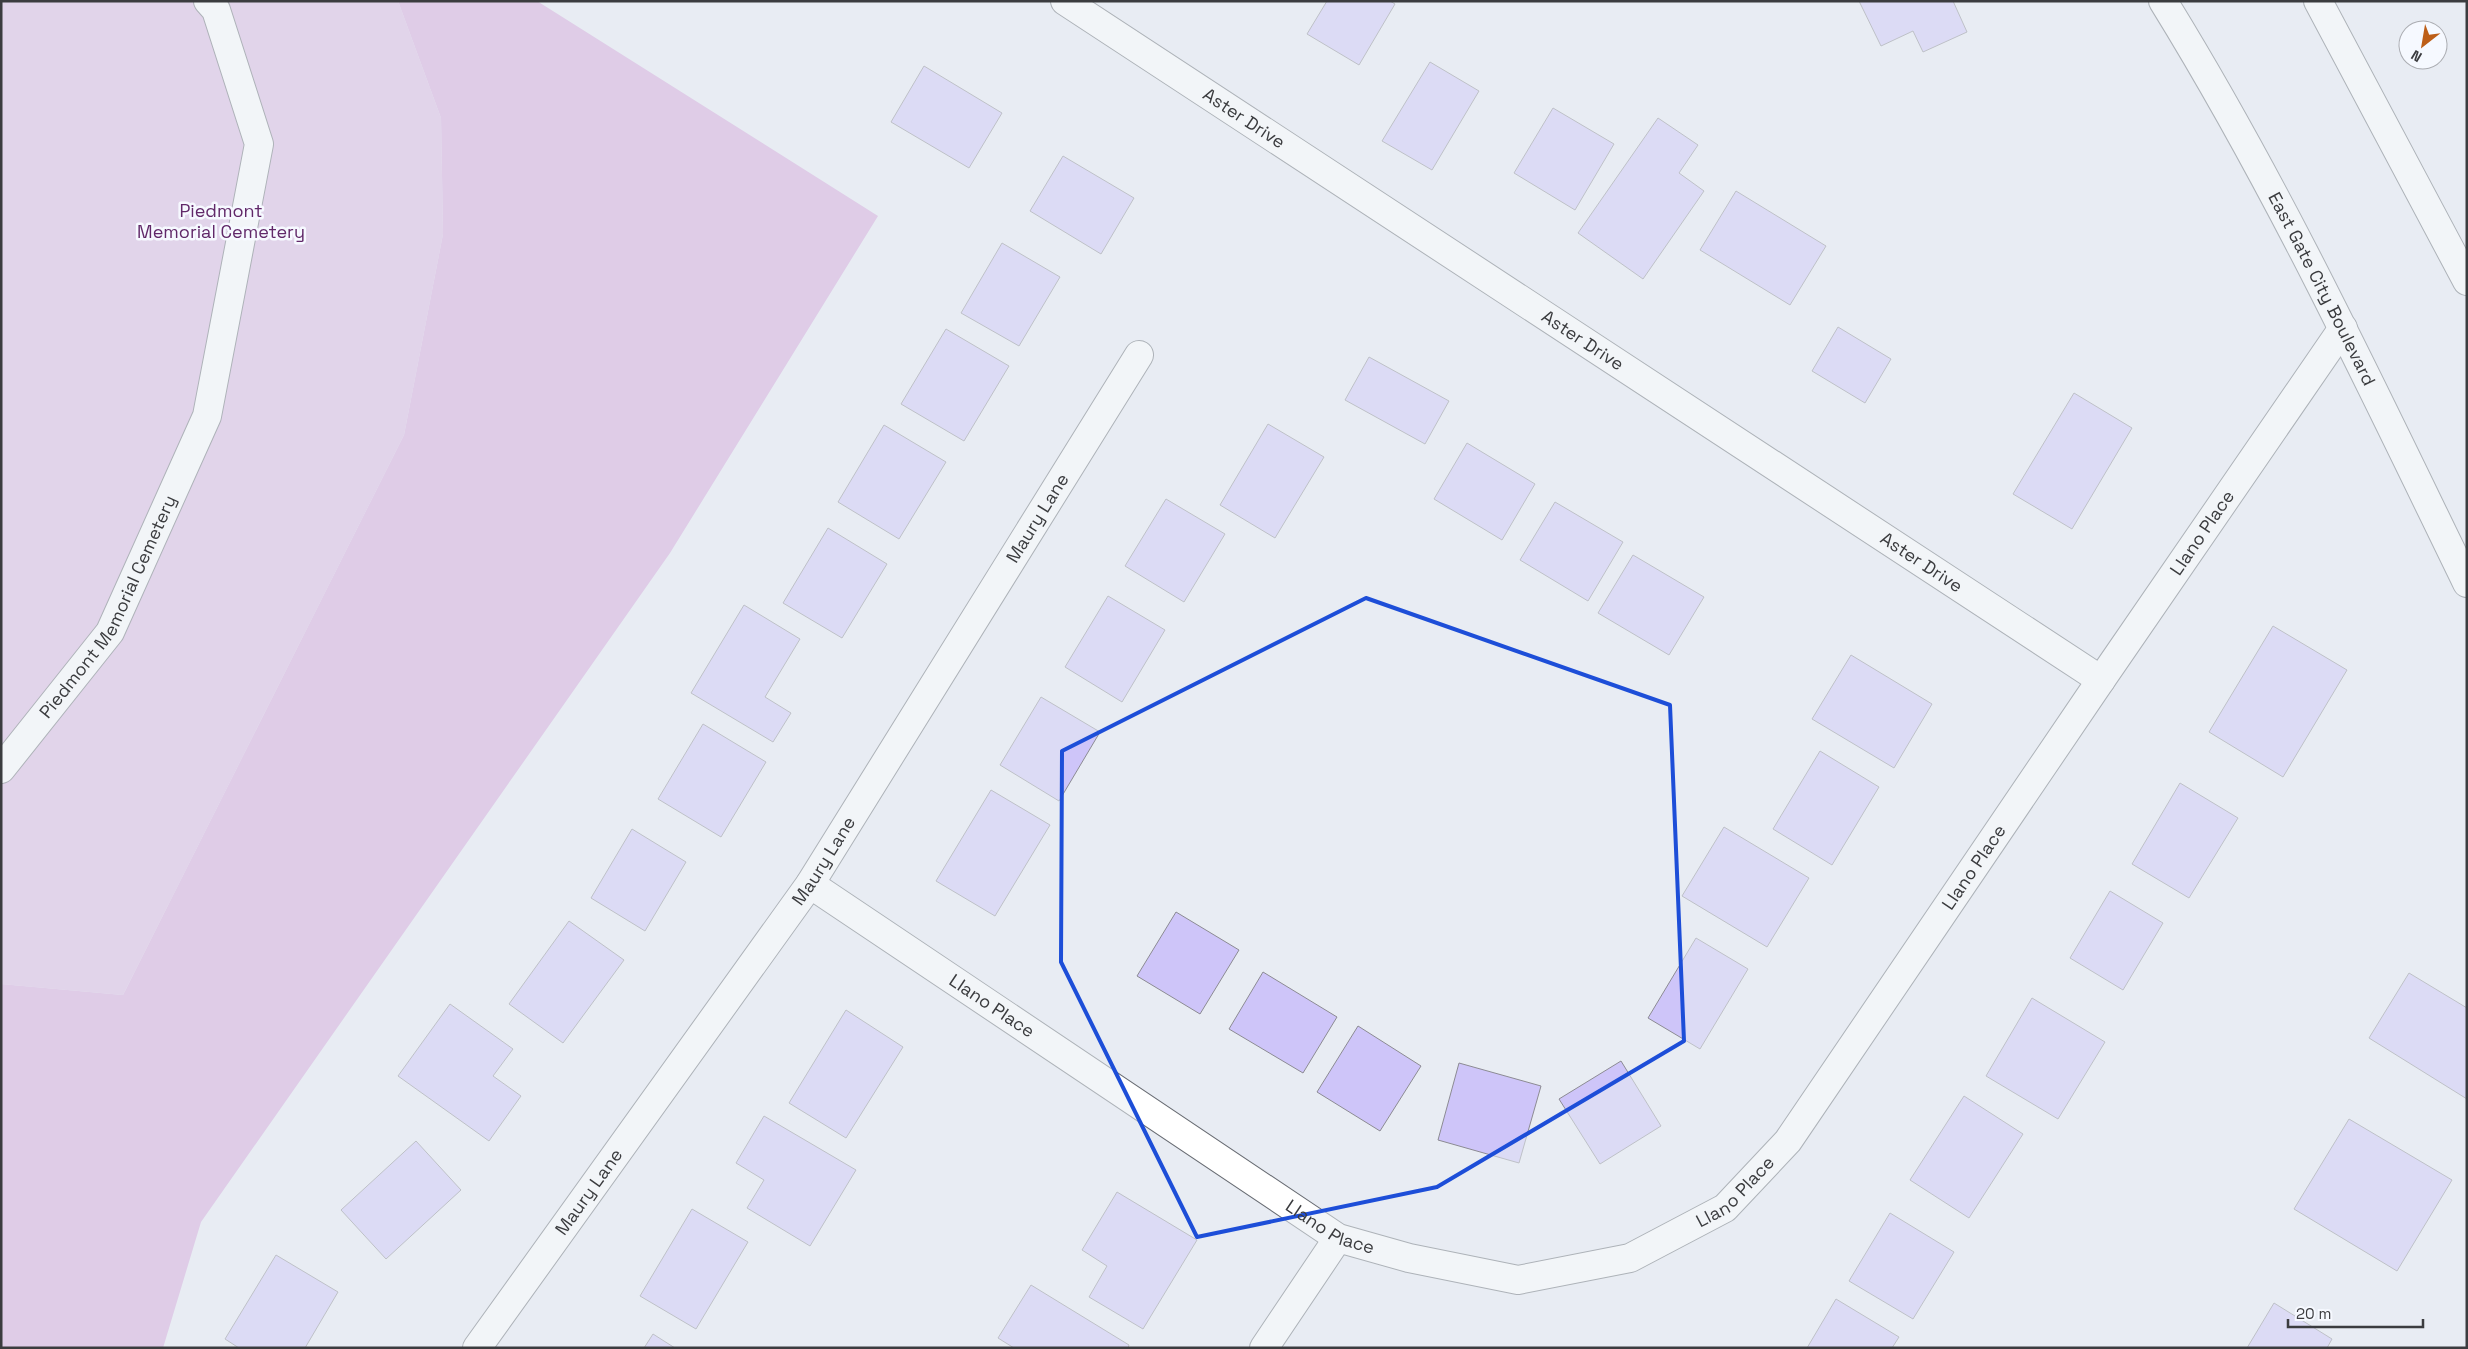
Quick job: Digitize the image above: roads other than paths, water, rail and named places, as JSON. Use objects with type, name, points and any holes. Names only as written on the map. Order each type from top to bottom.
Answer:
[{"type":"street","name":"Piedmont Memorial Cemetery","points":[[1,769],[110,632],[207,416],[259,144],[216,10],[208,1]]},
{"type":"street","name":"Aster Drive","points":[[1065,1],[2101,680]]},
{"type":"street","name":"East Gate City Boulevard","points":[[2163,1],[2206,72],[2344,328],[2467,583]]},
{"type":"street","points":[[2318,1],[2467,281]]},
{"type":"street","name":"Llano Place","points":[[810,884],[1338,1238],[1409,1258],[1518,1280],[1630,1258],[1725,1208],[1788,1141],[2101,680],[2344,328]]},
{"type":"street","name":"Maury Lane","points":[[477,1348],[810,884],[1139,355]]},
{"type":"street","points":[[1264,1348],[1338,1238]]}]
